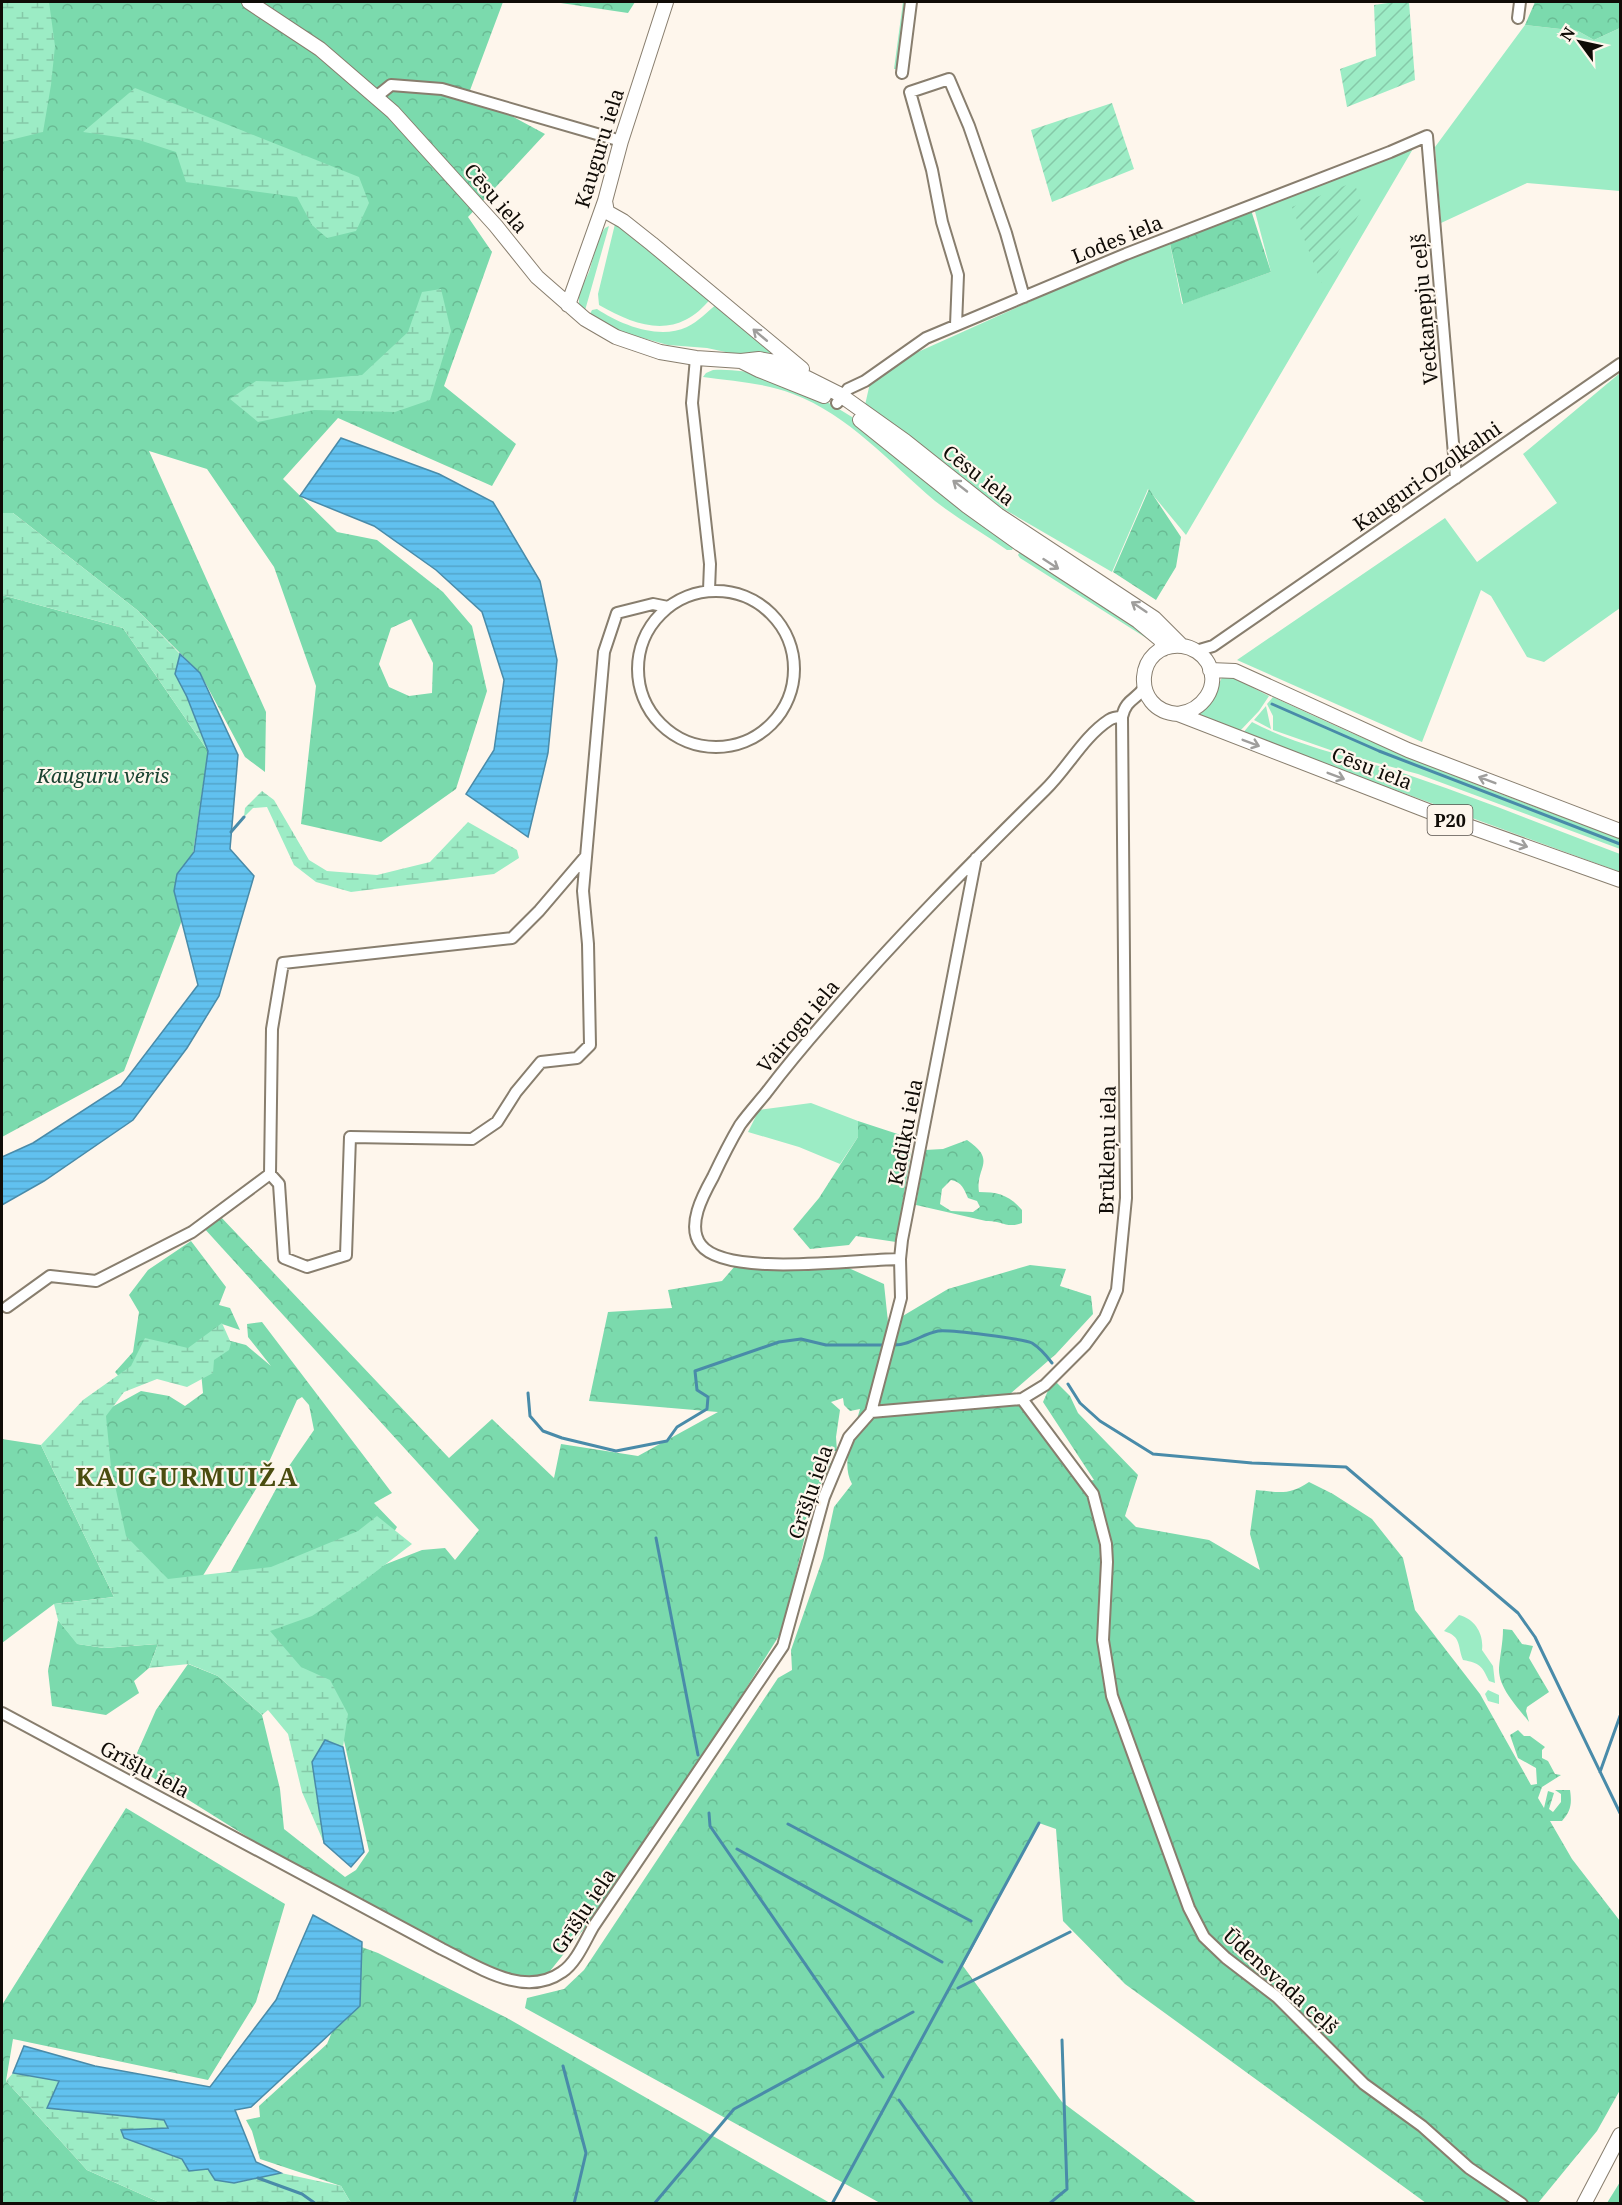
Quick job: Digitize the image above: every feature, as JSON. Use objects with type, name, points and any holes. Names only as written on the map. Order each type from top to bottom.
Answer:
[{"type":"main road","name":"Cēsu iela","points":[[249,2],[320,49],[393,112],[496,226],[537,277],[585,319],[616,337],[660,351],[696,358],[741,361],[759,359],[774,362],[821,385],[976,513],[1138,621],[1161,640],[1164,649],[1176,645],[1196,651],[1209,666],[1234,671],[1408,750],[1620,831]]},
{"type":"main road","name":"Kauguru iela","points":[[568,305],[604,201],[666,2]]},
{"type":"main road","points":[[604,201],[607,212],[652,243],[821,385]]},
{"type":"main road","name":"Cēsu iela","points":[[741,361],[839,400],[905,441],[1007,522],[1154,618],[1182,646]]},
{"type":"main road","points":[[1151,701],[1144,688],[1144,670],[1149,660],[1164,649]]},
{"type":"main road","points":[[1178,714],[1193,710],[1205,700],[1212,685],[1209,666]]},
{"type":"main road","name":"Cēsu iela","points":[[1151,701],[1162,711],[1178,714],[1454,821],[1620,880]]},
{"type":"main road","points":[[1584,2204],[1620,2135]]},
{"type":"street","points":[[902,73],[911,2]]},
{"type":"street","points":[[1518,18],[1520,2]]},
{"type":"street","points":[[956,325],[958,275],[942,222],[932,170],[910,92],[950,80],[969,126],[1006,233],[1024,297]]},
{"type":"street","points":[[376,97],[391,85],[442,89],[621,141]]},
{"type":"street","name":"Lodes iela","points":[[839,400],[850,387],[865,381],[926,338],[1125,254],[1427,136]]},
{"type":"street","name":"Veckaņepju ceļš","points":[[1427,136],[1456,478]]},
{"type":"street","points":[[696,358],[692,404],[710,564],[709,590]]},
{"type":"street","name":"Kauguri-Ozolkalni","points":[[1254,616],[1620,364]]},
{"type":"street","points":[[709,590],[723,590],[739,593],[761,604],[779,621],[791,642],[795,667],[792,691],[782,713],[764,731],[743,743],[718,748],[697,745],[677,737],[659,723],[647,705],[639,685],[638,663],[642,642],[653,622],[668,606],[682,598],[709,590]]},
{"type":"street","points":[[586,856],[539,911],[512,938],[283,963],[272,1029],[270,1174],[279,1184],[284,1258],[307,1267],[346,1255],[350,1137],[472,1139],[497,1122],[516,1092],[541,1062],[576,1058],[590,1045],[588,944],[583,891],[604,652],[617,613],[653,604],[668,606]]},
{"type":"street","points":[[1196,651],[1213,646],[1254,616]]},
{"type":"street","points":[[1209,666],[1217,649],[1254,616]]},
{"type":"street","points":[[1122,714],[1129,701],[1144,688]]},
{"type":"street","points":[[1122,714],[1130,703],[1142,699],[1151,701]]},
{"type":"street","name":"Vairogu iela","points":[[900,1259],[775,1265],[741,1262],[726,1259],[705,1249],[700,1244],[694,1229],[698,1211],[709,1185],[741,1124],[799,1052],[871,967],[1051,784],[1090,738],[1110,719],[1122,714]]},
{"type":"street","name":"Brūkleņu iela","points":[[871,1412],[1022,1399],[1045,1384],[1085,1345],[1105,1317],[1117,1290],[1126,1198],[1122,714]]},
{"type":"street","name":"Kadiķu iela","points":[[871,1412],[901,1298],[902,1240],[976,858]]},
{"type":"street","points":[[7,1307],[50,1276],[96,1281],[192,1232],[270,1174]]},
{"type":"street","name":"Ūdensvada ceļš","points":[[1022,1399],[1093,1494],[1106,1553],[1103,1640],[1112,1696],[1189,1908],[1204,1937],[1226,1958],[1277,1997],[1364,2084],[1422,2126],[1469,2168],[1522,2204]]},
{"type":"street","name":"Grīšļu iela","points":[[2,1713],[442,1949],[507,1980],[540,1983],[563,1972],[580,1950],[783,1646],[824,1497],[849,1437],[871,1412]]},
{"type":"green space","points":[[2,2],[503,2],[469,93],[545,134],[468,217],[492,252],[444,386],[516,444],[492,486],[338,418],[283,479],[337,532],[377,540],[443,592],[472,626],[487,691],[456,789],[381,842],[301,824],[316,686],[274,567],[207,469],[149,451],[266,712],[265,772],[245,757],[200,673],[137,610],[13,513],[2,513]],"holes":[[[411,619],[433,663],[432,693],[409,696],[389,687],[379,664],[391,628]]]},
{"type":"green space","points":[[2,2],[49,2],[55,46],[43,132],[2,142]]},
{"type":"green space","points":[[554,2],[635,2],[628,13]]},
{"type":"green space","points":[[903,2],[906,5],[897,69],[894,69]]},
{"type":"green space","points":[[1409,2],[1415,80],[1347,107],[1340,69],[1376,56],[1374,5]]},
{"type":"green space","points":[[1535,2],[1620,2],[1620,28],[1594,40],[1578,31],[1525,25]]},
{"type":"green space","points":[[1525,25],[1578,31],[1594,40],[1620,28],[1620,191],[1527,183],[1441,223],[1435,147]]},
{"type":"green space","points":[[135,88],[359,177],[369,203],[356,231],[327,238],[312,225],[297,197],[186,182],[176,152],[139,140],[83,132]]},
{"type":"green space","points":[[1112,103],[1134,169],[1052,202],[1031,130]]},
{"type":"green space","points":[[1417,142],[1186,535],[1148,489],[1112,572],[983,497],[865,405],[870,383],[909,356],[1169,239],[1182,304],[1271,272],[1253,204]]},
{"type":"green space","points":[[1354,182],[1363,207],[1321,283],[1292,207]]},
{"type":"green space","points":[[1250,207],[1271,272],[1183,304],[1169,239]]},
{"type":"green space","points":[[615,224],[622,225],[711,298],[685,320],[672,325],[658,326],[629,320],[599,305],[598,294]]},
{"type":"green space","points":[[609,226],[584,314],[579,305],[579,293],[589,272],[599,237]]},
{"type":"green space","points":[[441,289],[451,331],[430,400],[395,412],[314,410],[258,422],[230,399],[256,381],[286,382],[362,375],[408,332],[422,292]]},
{"type":"green space","points":[[717,304],[778,357],[749,357],[707,348],[668,345],[610,329],[589,316],[592,310],[597,309],[640,329],[676,331],[691,325]]},
{"type":"green space","points":[[713,370],[749,372],[768,377],[803,390],[837,407],[1014,546],[1012,550],[1007,550],[935,501],[868,441],[832,414],[782,390],[703,377]]},
{"type":"green space","points":[[1620,373],[1620,608],[1544,662],[1527,657],[1491,596],[1481,590],[1422,742],[1237,660],[1445,518],[1477,562],[1557,503],[1523,454]]},
{"type":"green space","points":[[1149,489],[1181,537],[1176,567],[1156,600],[1113,572]]},
{"type":"green space","points":[[2,513],[13,513],[137,610],[180,654],[175,674],[187,697],[208,751],[123,628],[2,595]]},
{"type":"green space","points":[[1021,550],[1153,639],[1151,641],[1020,558],[1018,555]]},
{"type":"green space","name":"Kauguru vēris","points":[[2,595],[123,628],[208,751],[184,915],[124,1071],[2,1137]]},
{"type":"green space","points":[[1224,673],[1269,696],[1259,711],[1239,732],[1198,717],[1211,701]]},
{"type":"green space","points":[[1273,697],[1445,772],[1620,838],[1620,849],[1418,774],[1336,752],[1273,730],[1273,716],[1267,704]]},
{"type":"green space","points":[[1266,706],[1271,729],[1254,720]]},
{"type":"green space","points":[[1252,722],[1293,740],[1445,788],[1620,854],[1620,872],[1242,734]]},
{"type":"green space","points":[[262,791],[274,800],[309,860],[327,871],[377,875],[430,862],[468,822],[517,850],[519,858],[494,874],[351,892],[316,882],[294,865],[267,807],[253,808],[244,817],[245,808]]},
{"type":"green space","points":[[811,1103],[858,1121],[858,1137],[840,1164],[799,1147],[748,1132],[759,1110]]},
{"type":"green space","points":[[858,1121],[913,1139],[896,1242],[856,1236],[849,1245],[810,1249],[793,1229],[819,1198],[858,1137]]},
{"type":"green space","points":[[967,1140],[976,1147],[983,1159],[979,1192],[998,1194],[1008,1198],[1022,1210],[1022,1223],[1008,1225],[916,1205],[925,1150],[943,1149]],"holes":[[[951,1180],[958,1182],[968,1198],[977,1201],[980,1207],[973,1212],[951,1211],[940,1204],[942,1189]]]},
{"type":"green space","points":[[219,1215],[449,1458],[492,1419],[554,1478],[561,1444],[638,1456],[718,1412],[589,1401],[608,1312],[672,1308],[668,1290],[722,1281],[735,1266],[842,1265],[884,1284],[888,1322],[896,1320],[948,1289],[1030,1265],[1066,1269],[1060,1286],[1091,1296],[1093,1314],[1056,1354],[1010,1394],[1078,1483],[1094,1480],[1043,1402],[1053,1379],[1070,1396],[1078,1413],[1138,1475],[1125,1516],[1136,1527],[1209,1540],[1260,1570],[1250,1534],[1256,1490],[1289,1491],[1309,1482],[1333,1494],[1372,1519],[1403,1558],[1415,1610],[1480,1694],[1531,1785],[1537,1784],[1536,1768],[1518,1758],[1510,1735],[1518,1730],[1524,1736],[1530,1736],[1545,1747],[1542,1750],[1542,1758],[1548,1761],[1555,1774],[1561,1775],[1542,1787],[1538,1798],[1544,1808],[1548,1791],[1554,1793],[1549,1809],[1553,1812],[1561,1802],[1561,1794],[1555,1790],[1570,1790],[1571,1803],[1567,1814],[1562,1821],[1550,1821],[1572,1859],[1620,1921],[1620,2090],[1597,2131],[1538,2203],[1426,2203],[1125,1984],[1063,1921],[1056,1829],[1039,1823],[963,1966],[1062,2102],[1197,2203],[880,2203],[525,2008],[527,1998],[564,1989],[584,1970],[778,1678],[792,1670],[791,1650],[823,1558],[834,1507],[852,1484],[847,1466],[860,1409],[850,1411],[844,1405],[843,1398],[831,1402],[840,1410],[836,1437],[837,1451],[828,1451],[822,1461],[832,1463],[815,1495],[782,1631],[690,1778],[591,1920],[542,1981],[518,1980],[464,1958],[275,1854],[147,1774],[137,1753],[156,1710],[188,1664],[218,1676],[262,1715],[280,1789],[284,1829],[345,1877],[356,1870],[369,1851],[335,1701],[282,1665],[262,1619],[320,1590],[422,1550],[445,1548],[455,1560],[479,1530],[203,1227]]},
{"type":"green space","points":[[191,1241],[226,1287],[219,1305],[230,1308],[240,1330],[222,1324],[208,1344],[122,1380],[115,1372],[133,1352],[139,1312],[129,1295],[148,1270]]},
{"type":"green space","points":[[262,1322],[392,1493],[374,1503],[397,1527],[388,1542],[217,1597],[287,1469],[314,1430],[309,1405],[302,1397],[297,1400],[259,1484],[196,1587],[136,1611],[101,1413],[141,1391],[169,1396],[185,1406],[203,1393],[201,1372],[227,1340],[246,1345],[271,1366],[248,1337],[247,1324]]},
{"type":"green space","points":[[222,1323],[231,1343],[229,1350],[214,1360],[213,1373],[187,1387],[157,1379],[124,1392],[106,1416],[111,1467],[126,1536],[168,1579],[271,1567],[358,1531],[377,1516],[412,1544],[361,1583],[312,1616],[270,1631],[301,1667],[330,1680],[348,1714],[343,1747],[325,1740],[315,1788],[324,1843],[302,1792],[288,1734],[268,1710],[262,1715],[218,1676],[189,1664],[149,1668],[158,1644],[104,1648],[77,1644],[58,1620],[54,1604],[114,1597],[41,1445],[83,1400],[131,1366],[145,1338],[188,1348]]},
{"type":"green space","points":[[2,1439],[41,1445],[114,1597],[54,1604],[2,1643]]},
{"type":"green space","points":[[1459,1615],[1470,1620],[1480,1633],[1482,1650],[1493,1666],[1495,1683],[1489,1681],[1480,1666],[1463,1660],[1458,1642],[1454,1636],[1444,1631]]},
{"type":"green space","points":[[58,1620],[78,1644],[104,1648],[158,1644],[149,1668],[134,1681],[139,1693],[106,1715],[52,1706],[48,1671]]},
{"type":"green space","points":[[1503,1629],[1512,1630],[1522,1644],[1533,1646],[1529,1658],[1549,1692],[1527,1707],[1529,1722],[1502,1683],[1499,1668]]},
{"type":"green space","points":[[1488,1690],[1499,1695],[1499,1704],[1488,1701],[1485,1694]]},
{"type":"green space","points":[[126,1808],[285,1904],[256,2002],[208,2080],[13,2039],[6,2081],[87,2170],[161,2203],[2,2203],[2,2005]]},
{"type":"green space","points":[[345,1941],[378,1953],[507,2018],[830,2203],[351,2203],[341,2186],[260,2159],[252,2131],[246,2120],[260,2117],[259,2106],[327,2044],[339,2015]]},
{"type":"green space","points":[[13,2073],[60,2080],[48,2108],[164,2120],[168,2128],[122,2130],[165,2153],[208,2169],[235,2183],[281,2173],[341,2186],[351,2203],[161,2203],[87,2170],[6,2081]]},
{"type":"green space","points":[[1620,2182],[1620,2203],[1607,2203]]},
{"type":"water","points":[[341,438],[439,474],[493,502],[540,581],[557,660],[548,753],[528,837],[466,794],[494,750],[504,680],[482,612],[436,570],[374,526],[300,496]]},
{"type":"water","points":[[180,654],[200,673],[238,755],[230,849],[254,876],[219,996],[187,1048],[133,1120],[44,1181],[2,1205],[2,1157],[33,1143],[121,1086],[198,985],[174,891],[177,874],[194,852],[208,751],[187,697],[175,674]]},
{"type":"water","points":[[325,1740],[343,1747],[364,1852],[351,1867],[324,1843],[312,1762]]},
{"type":"water","points":[[313,1915],[362,1942],[360,2006],[251,2107],[235,2110],[256,2162],[281,2173],[234,2183],[215,2180],[208,2169],[189,2171],[182,2159],[124,2138],[121,2130],[168,2128],[164,2120],[47,2108],[59,2081],[13,2073],[24,2046],[95,2066],[210,2087],[276,2000]]},
{"type":"waterway","points":[[1272,704],[1379,751],[1620,844]]},
{"type":"waterway","points":[[231,832],[244,817]]},
{"type":"waterway","points":[[894,1345],[938,1331],[970,1333],[1032,1343],[1052,1363]]},
{"type":"waterway","points":[[528,1393],[530,1416],[543,1431],[616,1451],[667,1441],[677,1427],[707,1409],[708,1397],[697,1390],[695,1371],[779,1342],[801,1339],[826,1345],[883,1345]]},
{"type":"waterway","points":[[1068,1384],[1080,1403],[1100,1421],[1153,1454],[1252,1463],[1346,1467],[1518,1613],[1535,1637],[1620,1813]]},
{"type":"waterway","points":[[656,1538],[698,1755]]},
{"type":"waterway","points":[[1600,1772],[1620,1716]]},
{"type":"waterway","points":[[709,1813],[710,1826],[883,2077]]},
{"type":"waterway","points":[[832,2204],[1039,1823]]},
{"type":"waterway","points":[[788,1824],[971,1921]]},
{"type":"waterway","points":[[737,1849],[942,1962]]},
{"type":"waterway","points":[[958,1988],[1070,1932]]},
{"type":"waterway","points":[[654,2204],[734,2109],[913,2012]]},
{"type":"waterway","points":[[1049,2204],[1067,2189],[1062,2040]]},
{"type":"waterway","points":[[563,2066],[586,2153],[574,2204]]},
{"type":"waterway","points":[[899,2100],[973,2204]]},
{"type":"waterway","points":[[258,2178],[302,2194],[316,2204]]},
{"type":"district","name":"KAUGURMUIŽA","points":[[187,1476]]}]
